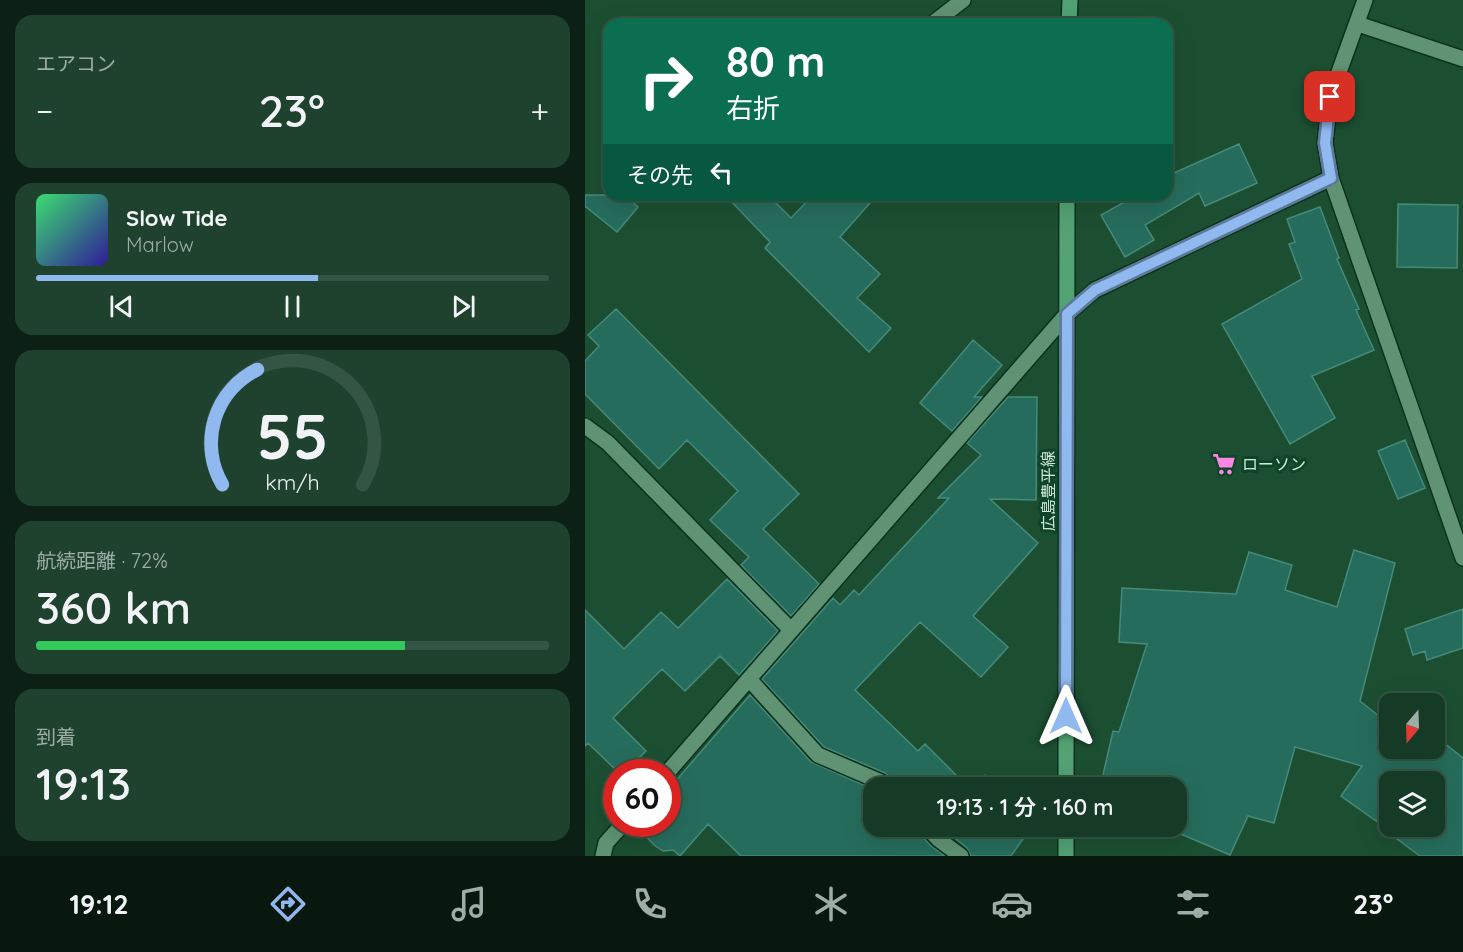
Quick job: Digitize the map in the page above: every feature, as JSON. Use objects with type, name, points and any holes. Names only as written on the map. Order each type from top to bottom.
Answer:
[{"type":"main road","points":[[1069,18],[1070,0]]},
{"type":"main road","name":"広島豊平線","points":[[1066,777],[1067,201]]},
{"type":"main road","points":[[1066,837],[1066,856]]},
{"type":"street","points":[[940,18],[963,0]]},
{"type":"street","points":[[1365,0],[1330,97],[1325,143],[1331,178],[1463,558]]},
{"type":"street","points":[[1358,24],[1463,59]]},
{"type":"street","points":[[679,759],[1067,314],[1095,290],[1331,178]]},
{"type":"street","points":[[585,426],[608,443],[791,630]]},
{"type":"street","points":[[749,679],[818,754],[870,777]]},
{"type":"street","points":[[603,856],[606,843],[611,837]]},
{"type":"street","points":[[936,837],[961,856]]},
{"type":"building","points":[[1239,144],[1257,183],[1205,206],[1199,193],[1145,225],[1154,240],[1125,257],[1101,215],[1126,201],[1173,201],[1173,173]]},
{"type":"building","points":[[585,195],[603,195],[603,201],[632,201],[638,207],[617,232],[585,206]]},
{"type":"building","points":[[731,201],[774,201],[791,218],[807,201],[872,201],[840,237],[880,274],[857,298],[891,328],[869,352],[765,248],[770,242]]},
{"type":"building","points":[[1398,204],[1458,205],[1457,268],[1397,267]]},
{"type":"building","points":[[1320,207],[1339,258],[1337,259],[1359,309],[1356,310],[1374,350],[1312,376],[1335,418],[1290,444],[1222,324],[1302,279],[1289,244],[1295,242],[1287,219]]},
{"type":"building","points":[[616,309],[799,494],[763,529],[819,584],[791,616],[741,565],[749,557],[710,520],[738,491],[687,440],[659,469],[585,394],[585,361],[599,346],[588,335]]},
{"type":"building","points":[[973,340],[1002,365],[974,397],[982,397],[952,431],[920,403]]},
{"type":"building","points":[[1008,397],[1037,397],[1036,500],[990,499],[1038,543],[973,616],[1008,647],[981,677],[920,622],[855,690],[918,751],[925,744],[958,777],[890,777],[824,747],[762,679],[833,598],[840,605],[854,590],[859,595],[949,498],[938,498],[981,455],[967,443]]},
{"type":"building","points":[[1405,440],[1425,488],[1398,499],[1378,451]]},
{"type":"building","points":[[1354,550],[1395,563],[1360,701],[1379,716],[1379,759],[1445,759],[1445,744],[1463,758],[1463,856],[1420,856],[1394,837],[1445,837],[1445,771],[1379,771],[1379,823],[1341,796],[1362,766],[1295,747],[1274,823],[1248,816],[1230,855],[1187,837],[1187,777],[1103,777],[1113,731],[1119,732],[1147,644],[1119,642],[1122,588],[1236,594],[1249,552],[1292,565],[1285,590],[1337,607]]},
{"type":"building","points":[[727,579],[778,631],[739,675],[720,656],[685,691],[662,669],[613,718],[646,751],[638,759],[605,759],[588,743],[585,746],[585,610],[624,649],[661,612],[678,628]]},
{"type":"building","points":[[1463,609],[1463,648],[1427,660],[1425,651],[1413,655],[1405,629]]},
{"type":"building","points":[[750,695],[811,762],[863,785],[863,837],[923,837],[945,856],[741,856],[708,824],[680,856],[673,850],[663,851],[647,837],[681,837],[681,775]]},
{"type":"building","points":[[954,837],[1024,837],[1011,856],[971,856],[967,848]]},
{"type":"place","name":"ローソン","points":[[1224,464]]},
{"type":"route","points":[[1066,716],[1067,314],[1095,290],[1331,178],[1325,143],[1330,97]]}]
